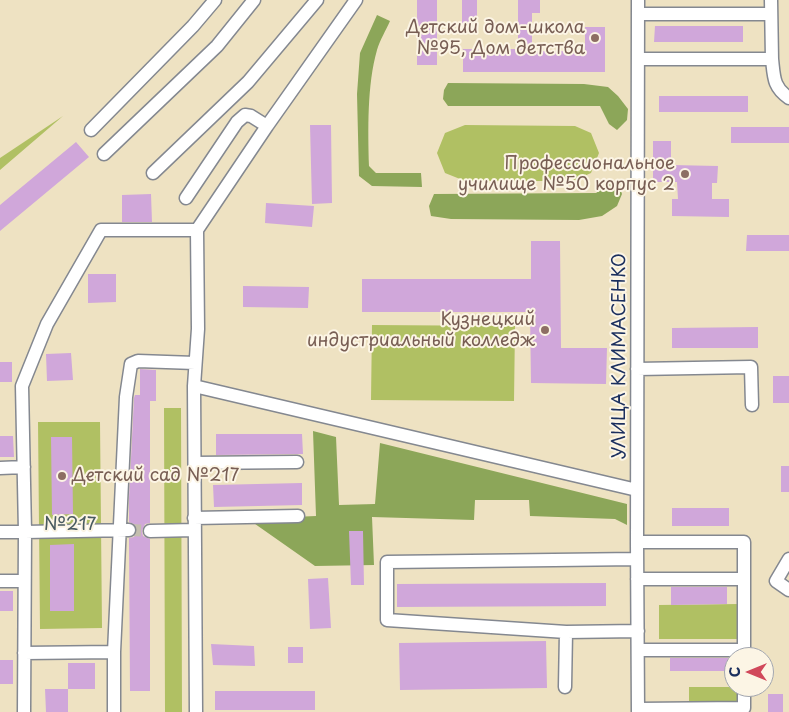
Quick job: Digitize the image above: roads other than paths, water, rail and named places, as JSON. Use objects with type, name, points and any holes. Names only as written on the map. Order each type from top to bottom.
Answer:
[{"type":"street","points":[[91,130],[193,26],[215,0]]},
{"type":"street","points":[[104,154],[217,46],[254,0]]},
{"type":"street","points":[[153,173],[248,82],[317,0]]},
{"type":"street","points":[[196,712],[194,363],[198,329],[197,230],[267,126],[356,0]]},
{"type":"street","name":"УЛИЦА КЛИМАСЕНКО","points":[[638,0],[638,710]]},
{"type":"street","points":[[771,0],[773,73],[779,90],[789,98]]},
{"type":"street","points":[[638,14],[771,14]]},
{"type":"street","points":[[639,59],[772,59]]},
{"type":"street","points":[[186,198],[237,122],[245,115],[267,126]]},
{"type":"street","points":[[24,712],[25,532],[22,386],[47,324],[101,230],[197,230]]},
{"type":"street","points":[[114,712],[114,652],[125,530],[126,397],[131,364],[138,361],[194,363]]},
{"type":"street","points":[[637,369],[751,367],[752,405]]},
{"type":"street","points":[[194,386],[637,490]]},
{"type":"street","points":[[195,463],[297,462]]},
{"type":"street","points":[[0,468],[24,467]]},
{"type":"street","points":[[150,531],[194,524],[298,516]]},
{"type":"street","points":[[0,532],[125,530]]},
{"type":"street","points":[[637,542],[744,542],[744,647]]},
{"type":"street","points":[[637,559],[387,562],[387,620],[566,632],[638,631]]},
{"type":"street","points":[[789,559],[776,581],[789,590]]},
{"type":"street","points":[[637,579],[744,579]]},
{"type":"street","points":[[0,581],[24,581]]},
{"type":"street","points":[[565,687],[566,632]]},
{"type":"street","points":[[638,650],[724,653]]},
{"type":"street","points":[[24,653],[114,652]]},
{"type":"street","points":[[638,710],[744,708],[744,697]]},
{"type":"tunnel","points":[[129,530],[150,531]]},
{"type":"place","name":"Детский дом-школа №95, Дом детства","points":[[595,38]]},
{"type":"place","name":"Профессиональное училище №50 корпус 2","points":[[685,174]]},
{"type":"place","name":"Кузнецкий индустриальный колледж","points":[[545,330]]},
{"type":"place","name":"Детский сад №217","points":[[62,476]]},
{"type":"park label","name":"№217","points":[[70,525]]}]
